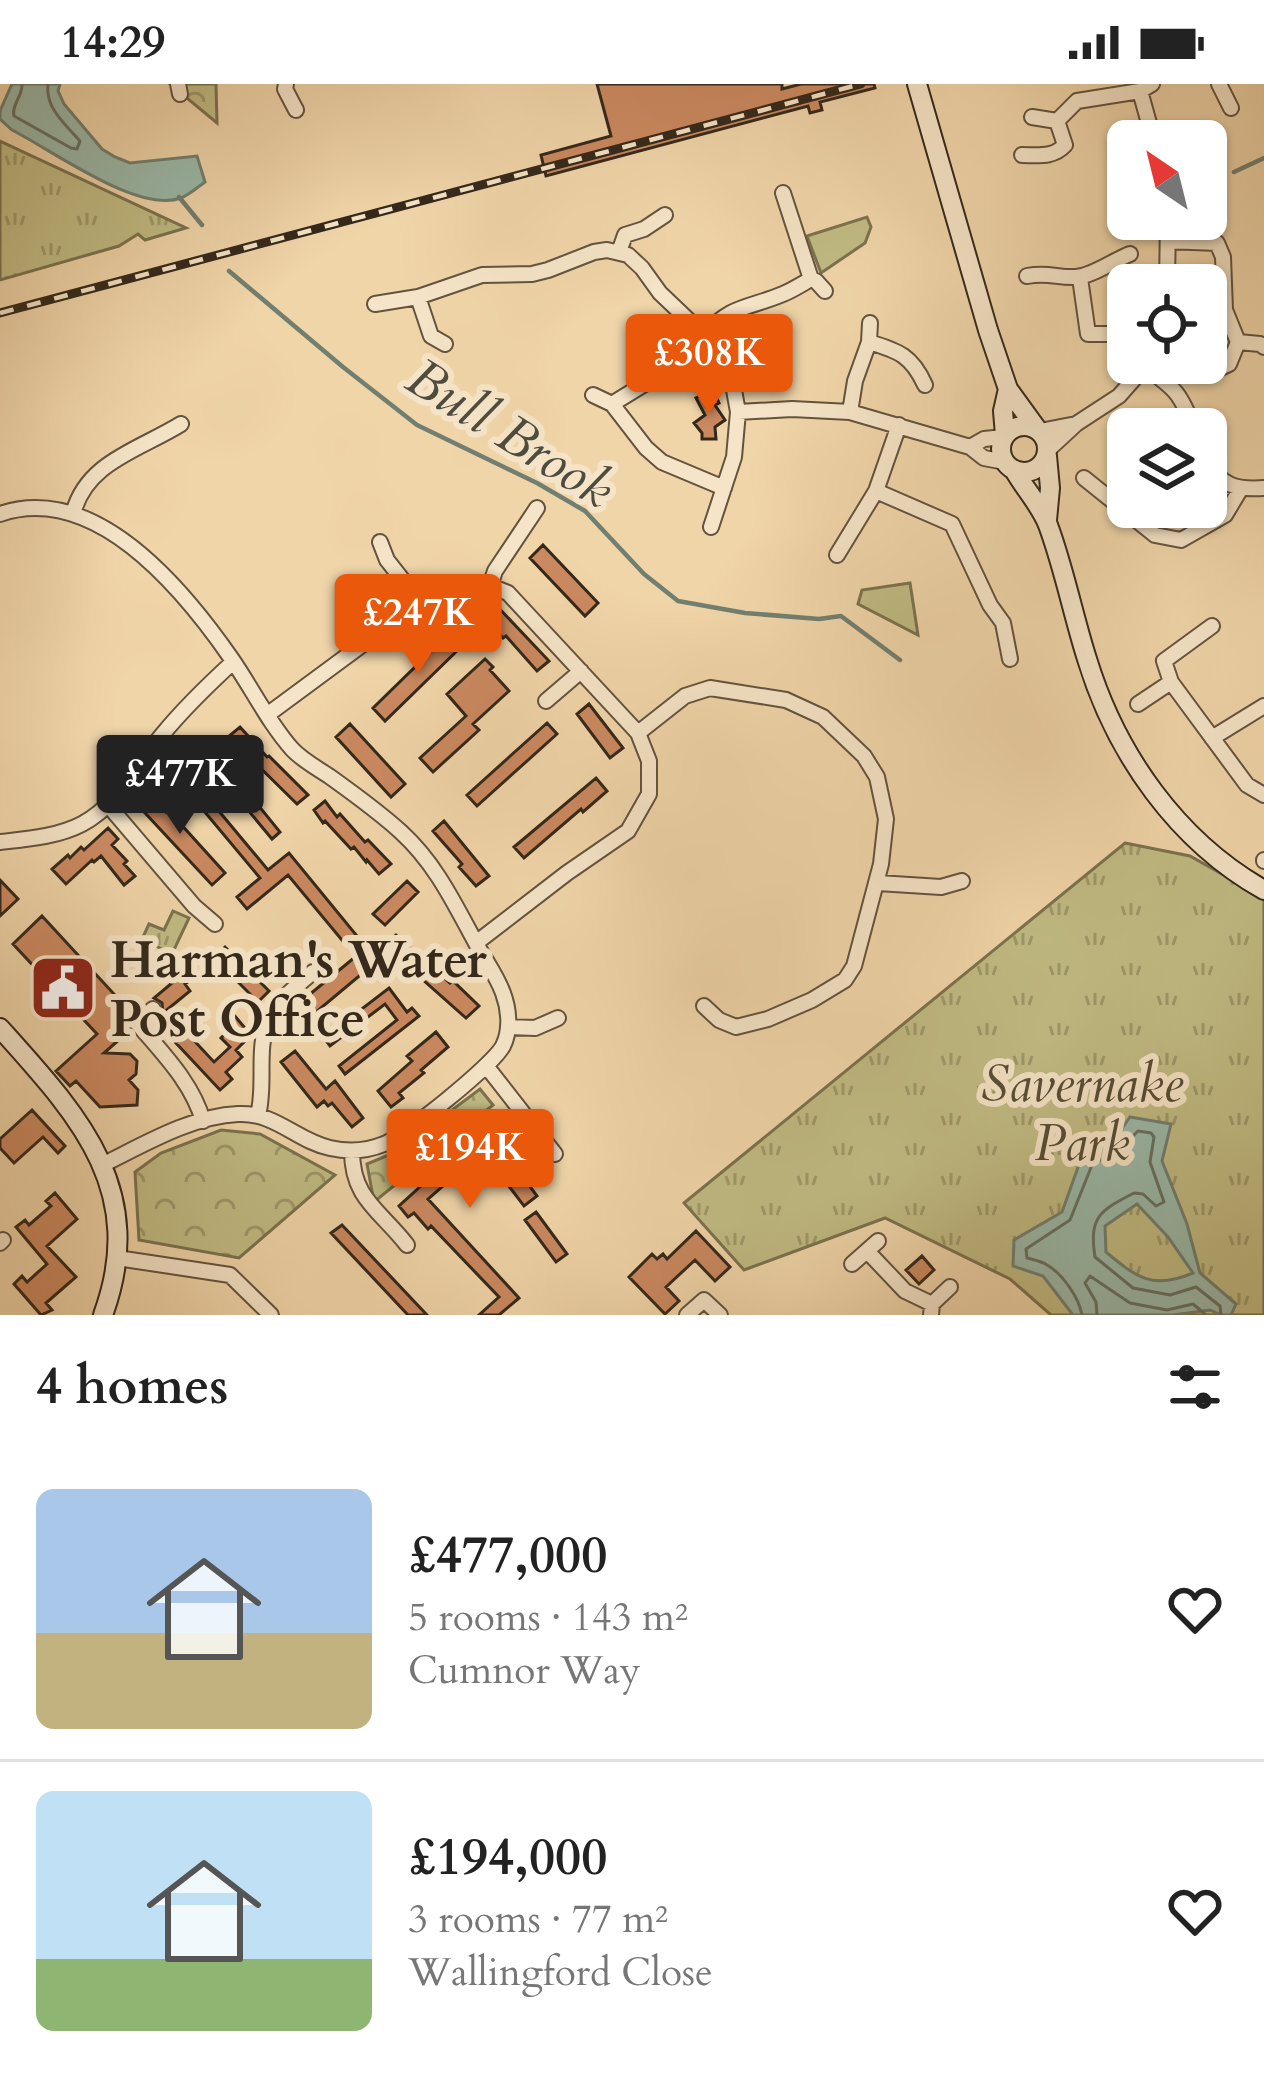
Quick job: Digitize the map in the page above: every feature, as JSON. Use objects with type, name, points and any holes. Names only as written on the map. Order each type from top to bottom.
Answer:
[{"type":"main road","points":[[917,84],[1008,389],[1043,442],[1050,488],[1047,520]]},
{"type":"main road","points":[[1008,389],[1001,450],[1047,520],[1088,664],[1125,748],[1142,777],[1192,837],[1264,890]]},
{"type":"main road","points":[[1005,436],[1024,425],[1043,442]]},
{"type":"main road","points":[[1010,466],[1021,472],[1037,469],[1043,442]]},
{"type":"main road","points":[[0,1028],[67,1103],[102,1166],[114,1212],[117,1258],[104,1315]]},
{"type":"street","points":[[286,84],[296,110]]},
{"type":"street","points":[[1219,84],[1232,108]]},
{"type":"street","points":[[1057,121],[1077,101],[1146,88],[1151,120]]},
{"type":"street","points":[[1032,117],[1057,121]]},
{"type":"street","points":[[1022,155],[1058,152],[1064,145],[1057,121]]},
{"type":"street","points":[[783,193],[811,279]]},
{"type":"street","points":[[619,252],[625,235],[665,215]]},
{"type":"street","points":[[1167,264],[1168,242],[1217,243],[1223,257],[1225,310],[1238,343],[1227,365]]},
{"type":"street","points":[[375,304],[418,297],[482,275],[532,274],[594,252],[619,252],[636,262],[704,335],[732,379],[738,412],[734,457],[711,527]]},
{"type":"street","points":[[1027,276],[1048,273],[1081,278],[1130,254]]},
{"type":"street","points":[[1081,278],[1088,334],[1107,334]]},
{"type":"street","points":[[704,335],[740,306],[783,294],[811,279],[825,292]]},
{"type":"street","points":[[418,297],[431,336],[445,344]]},
{"type":"street","points":[[850,412],[870,323]]},
{"type":"street","points":[[869,342],[915,363],[925,385]]},
{"type":"street","points":[[1238,343],[1264,347]]},
{"type":"street","points":[[612,404],[646,383]]},
{"type":"street","points":[[1043,442],[1108,406],[1132,384]]},
{"type":"street","points":[[593,395],[612,404],[662,462],[724,488]]},
{"type":"street","points":[[738,412],[850,412],[970,447],[984,458],[1010,466]]},
{"type":"street","points":[[74,514],[78,496],[92,475],[181,424]]},
{"type":"street","points":[[837,555],[876,490],[898,425]]},
{"type":"street","points":[[970,447],[1005,436]]},
{"type":"street","points":[[1084,478],[1155,535],[1180,540],[1225,515],[1240,490]]},
{"type":"street","points":[[1227,483],[1240,490],[1264,488]]},
{"type":"street","points":[[876,490],[952,524],[1003,623],[1010,659]]},
{"type":"street","points":[[0,514],[47,507],[74,514],[118,537],[168,579],[205,622],[294,752],[367,802],[427,858],[503,993],[508,1027],[503,1045],[487,1067],[386,1144],[352,1151],[325,1148],[275,1120],[232,1114],[203,1121],[102,1166]]},
{"type":"street","points":[[490,586],[537,508]]},
{"type":"street","points":[[380,542],[387,560],[420,602]]},
{"type":"street","points":[[267,715],[420,602],[446,588],[469,584],[508,593],[638,733],[650,760],[649,794],[628,831],[476,943]]},
{"type":"street","points":[[1212,626],[1164,661],[1171,682],[1247,785],[1264,795]]},
{"type":"street","points":[[0,842],[59,832],[82,824],[108,805],[158,738],[233,662]]},
{"type":"street","points":[[547,701],[581,671]]},
{"type":"street","points":[[1138,704],[1171,682]]},
{"type":"street","points":[[638,733],[685,696],[710,688],[786,700],[823,717],[864,756],[877,777],[886,819],[878,883],[854,966],[845,980],[768,1019],[736,1028],[704,1006]]},
{"type":"street","points":[[1212,738],[1264,706]]},
{"type":"street","points":[[108,805],[215,924]]},
{"type":"street","points":[[878,883],[941,887],[962,881]]},
{"type":"street","points":[[258,1115],[268,1019],[313,972]]},
{"type":"street","points":[[153,1009],[137,1023],[172,1064],[198,1103],[203,1121]]},
{"type":"street","points":[[508,1027],[535,1028],[558,1018]]},
{"type":"street","points":[[487,1067],[555,1154]]},
{"type":"street","points":[[352,1151],[352,1176],[364,1197],[406,1245]]},
{"type":"street","points":[[852,1264],[873,1246],[905,1291],[932,1309],[950,1287]]},
{"type":"street","points":[[117,1258],[230,1275],[271,1315]]},
{"type":"street","points":[[687,1315],[704,1300],[720,1315]]},
{"type":"green space","points":[[170,84],[216,84],[217,123]]},
{"type":"green space","points":[[0,141],[186,228],[145,240],[138,234],[119,246],[0,280]]},
{"type":"green space","points":[[867,217],[871,227],[865,243],[821,273],[807,236]]},
{"type":"green space","points":[[910,583],[918,635],[858,604],[862,590]]},
{"type":"green space","name":"Savernake Park","points":[[1125,843],[1190,856],[1264,898],[1264,1315],[1051,1315],[1010,1279],[885,1218],[744,1270],[684,1203]]},
{"type":"green space","points":[[173,911],[189,918],[172,954],[142,939],[149,924],[164,930]]},
{"type":"green space","points":[[480,1089],[493,1105],[374,1202],[367,1164],[396,1152]]},
{"type":"green space","points":[[221,1130],[260,1134],[335,1175],[239,1258],[139,1240],[135,1172],[161,1153]]},
{"type":"water","points":[[12,84],[60,84],[64,104],[102,149],[130,163],[197,156],[205,182],[181,198],[163,200],[142,197],[95,178],[0,119]]},
{"type":"water","points":[[1130,1117],[1171,1124],[1162,1161],[1200,1273],[1236,1304],[1231,1315],[1210,1310],[1173,1315],[1073,1315],[1043,1276],[1013,1266],[1014,1240],[1062,1212],[1082,1156],[1116,1137]],"holes":[[[1137,1204],[1193,1273],[1156,1281],[1137,1275],[1106,1252],[1105,1226]]]},
{"type":"building","points":[[597,84],[782,84],[782,89],[801,84],[874,84],[875,88],[820,102],[822,110],[810,113],[808,106],[546,176],[541,155],[611,136]]},
{"type":"building","points":[[713,390],[719,403],[715,405],[725,420],[715,427],[716,439],[702,439],[694,423],[705,415],[696,398]]},
{"type":"building","points":[[543,545],[598,603],[585,616],[530,558]]},
{"type":"building","points":[[495,604],[549,661],[537,671],[482,615]]},
{"type":"building","points":[[452,631],[464,644],[385,721],[373,708]]},
{"type":"building","points":[[485,659],[509,691],[473,724],[479,730],[433,772],[420,758],[466,716],[447,694]]},
{"type":"building","points":[[589,704],[623,748],[610,758],[577,714]]},
{"type":"building","points":[[547,723],[557,734],[477,806],[467,795]]},
{"type":"building","points":[[350,724],[405,784],[391,797],[336,737]]},
{"type":"building","points":[[240,727],[308,795],[297,804],[237,749],[228,737]]},
{"type":"building","points":[[194,742],[205,756],[177,780],[166,767]]},
{"type":"building","points":[[232,773],[280,832],[272,839],[223,780]]},
{"type":"building","points":[[596,778],[607,791],[524,858],[514,847]]},
{"type":"building","points":[[145,789],[225,873],[212,885],[133,800]]},
{"type":"building","points":[[325,801],[391,864],[379,874],[323,823],[314,810]]},
{"type":"building","points":[[213,804],[268,870],[289,853],[357,936],[346,945],[288,875],[247,909],[237,897],[260,878],[204,811]]},
{"type":"building","points":[[444,821],[489,876],[476,886],[433,831]]},
{"type":"building","points":[[108,828],[118,839],[112,845],[135,876],[124,885],[101,856],[66,884],[52,869]]},
{"type":"building","points":[[0,880],[18,899],[0,916]]},
{"type":"building","points":[[407,881],[418,892],[385,925],[373,914]]},
{"type":"building","points":[[42,916],[114,994],[107,1000],[129,1031],[104,1053],[130,1054],[137,1061],[136,1074],[129,1080],[138,1090],[137,1105],[100,1107],[76,1081],[70,1086],[56,1071],[97,1034],[13,944]]},
{"type":"building","points":[[396,935],[479,1006],[466,1018],[414,972],[410,975],[401,966],[398,969],[380,951]]},
{"type":"building","points":[[225,947],[269,991],[258,1002],[214,958]]},
{"type":"building","points":[[360,953],[370,967],[309,1018],[298,1004]]},
{"type":"building","points":[[187,962],[197,975],[185,984],[190,991],[163,1013],[162,1003],[154,998],[178,978],[174,973]]},
{"type":"building","points":[[389,988],[407,1012],[412,1008],[419,1016],[345,1074],[339,1066],[397,1020],[385,1004],[330,1046],[324,1038]]},
{"type":"building","points":[[234,1015],[245,1028],[237,1035],[244,1042],[236,1050],[242,1057],[226,1072],[232,1079],[220,1090],[176,1043],[187,1033],[214,1062],[230,1047],[221,1038],[230,1029],[225,1023]]},
{"type":"building","points":[[436,1032],[448,1047],[399,1093],[403,1098],[391,1107],[378,1091],[412,1061],[407,1056]]},
{"type":"building","points":[[295,1051],[326,1089],[335,1081],[363,1118],[352,1127],[332,1103],[328,1106],[324,1101],[317,1107],[281,1062]]},
{"type":"building","points":[[32,1110],[65,1146],[58,1153],[43,1137],[14,1163],[0,1148],[0,1139]]},
{"type":"building","points":[[486,1127],[537,1196],[524,1206],[485,1149],[428,1199],[519,1298],[499,1315],[479,1315],[499,1297],[431,1226],[428,1229],[414,1213],[408,1217],[399,1206]]},
{"type":"building","points":[[55,1193],[77,1219],[47,1246],[76,1277],[46,1303],[52,1310],[41,1315],[14,1284],[22,1276],[27,1282],[47,1264],[16,1227],[25,1220],[29,1225],[51,1206],[46,1201]]},
{"type":"building","points":[[536,1212],[567,1254],[556,1262],[525,1220]]},
{"type":"building","points":[[342,1225],[427,1315],[408,1315],[331,1233]]},
{"type":"building","points":[[696,1231],[730,1267],[715,1281],[695,1260],[666,1287],[679,1301],[665,1314],[629,1277],[652,1254],[667,1259]]},
{"type":"building","points":[[922,1256],[934,1270],[919,1284],[906,1270]]},
{"type":"waterway","points":[[1234,172],[1264,158]]},
{"type":"waterway","name":"Bull Brook","points":[[179,197],[202,225]]},
{"type":"waterway","name":"Bull Brook","points":[[229,271],[417,425],[585,511],[644,574],[678,601],[745,613],[819,619],[841,616],[900,660]]},
{"type":"railway","points":[[0,313],[861,84]]},
{"type":"place","name":"Harman's Water Post Office","points":[[63,988]]}]
